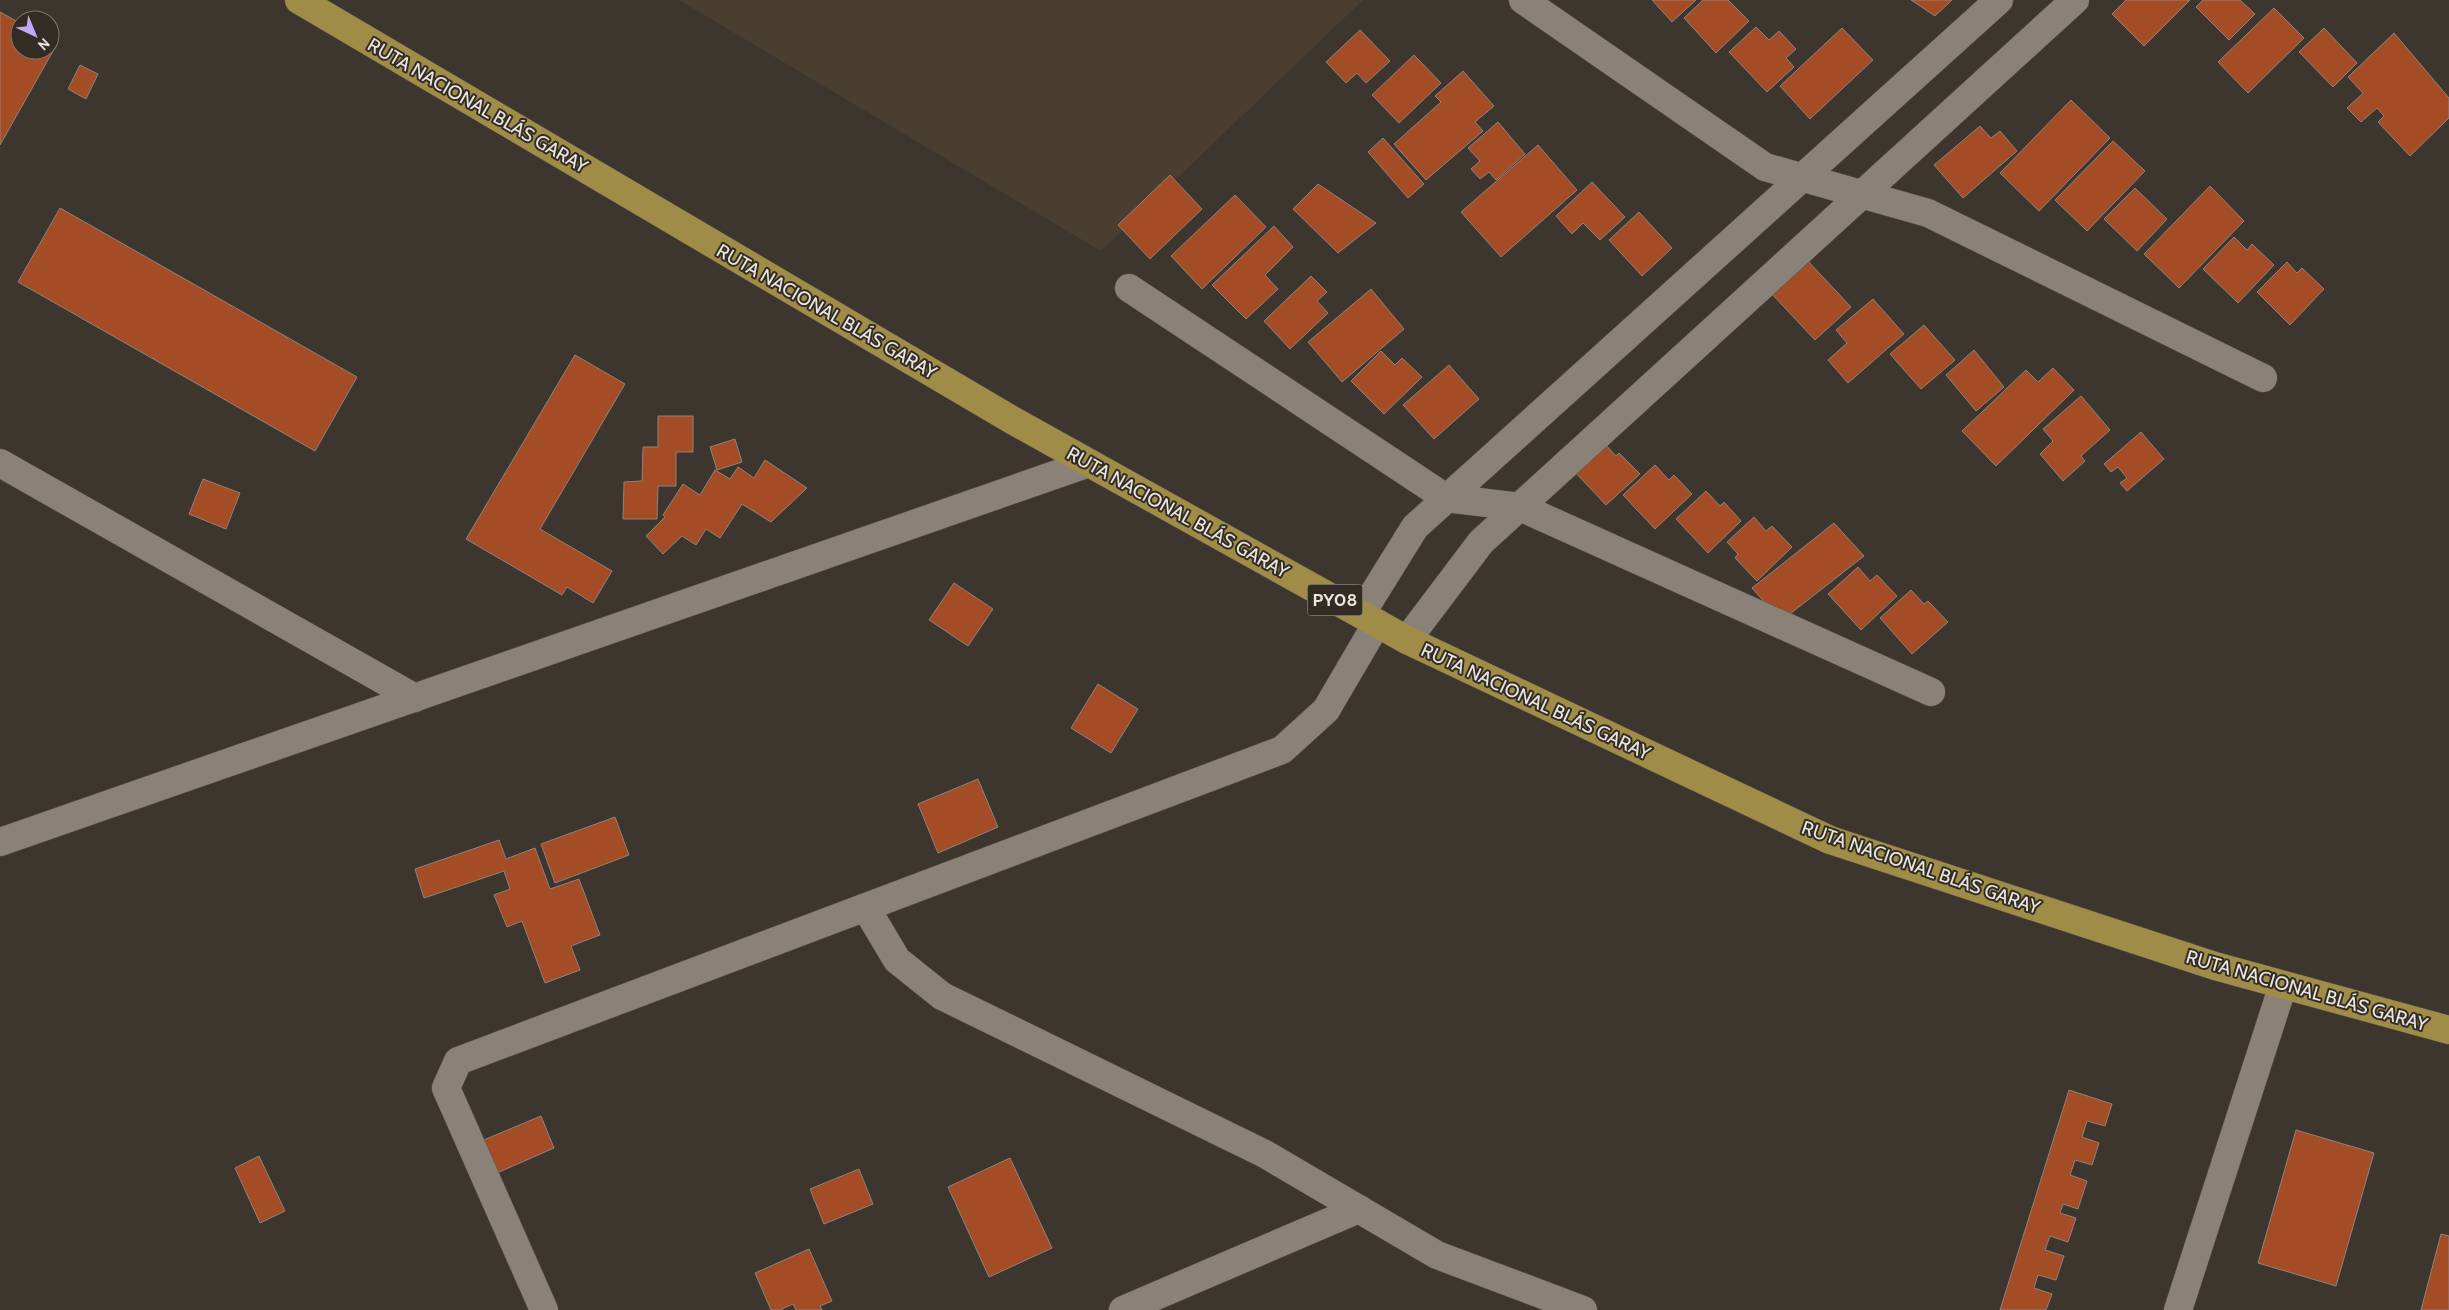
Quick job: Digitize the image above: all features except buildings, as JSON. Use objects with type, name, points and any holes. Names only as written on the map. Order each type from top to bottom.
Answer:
[{"type":"highway","name":"RUTA NACIONAL BLÁS GARAY","points":[[299,0],[1004,415],[1407,640],[1830,840],[2215,966],[2449,1030]]},
{"type":"street","points":[[1523,0],[1765,167],[1928,212],[2263,378]]},
{"type":"street","points":[[544,1310],[446,1088],[458,1061],[1282,750],[1326,710],[1369,618],[1415,527],[1999,0]]},
{"type":"street","points":[[1407,640],[1481,542],[2075,0]]},
{"type":"street","points":[[1129,288],[1446,498],[1520,507],[1931,692]]},
{"type":"street","points":[[0,463],[415,698]]},
{"type":"street","points":[[0,842],[1089,463]]},
{"type":"street","points":[[866,908],[897,960],[942,996],[1265,1154],[1437,1255],[1582,1310]]},
{"type":"street","points":[[2178,1310],[2283,985]]},
{"type":"street","points":[[1123,1310],[1359,1209]]},
{"type":"shaded area","points":[[679,0],[1363,0],[1101,251]]}]
